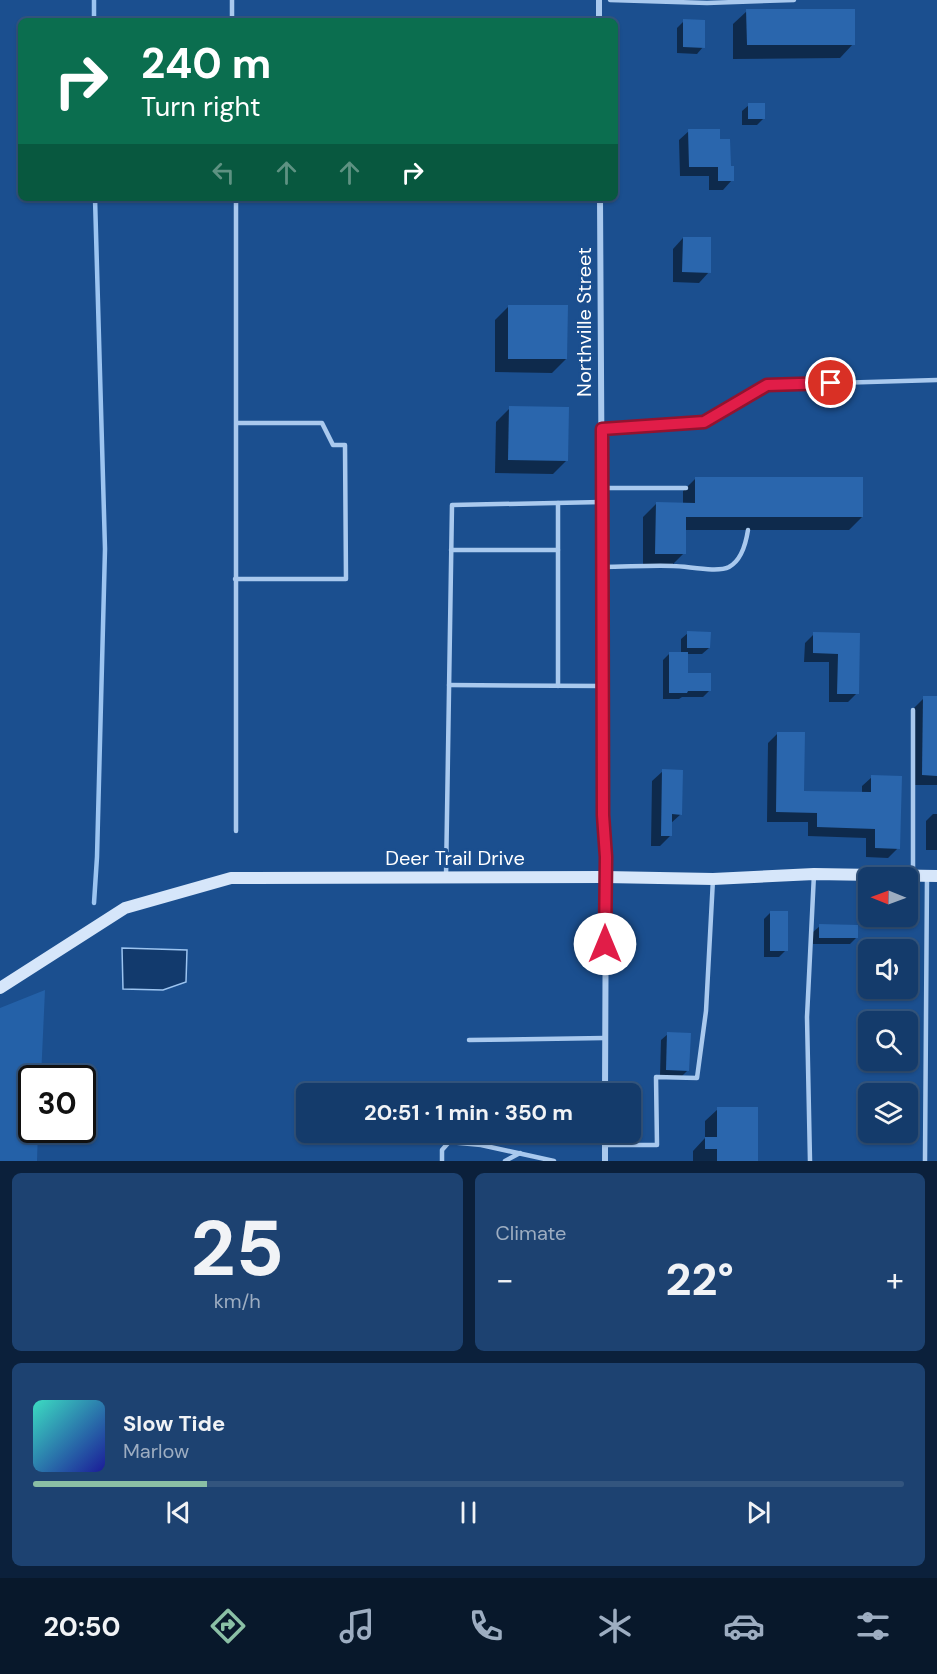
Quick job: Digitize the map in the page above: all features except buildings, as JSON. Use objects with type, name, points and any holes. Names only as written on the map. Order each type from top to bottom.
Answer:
[{"type":"street","points":[[599,0],[599,18]]},
{"type":"street","name":"Northville Street","points":[[600,201],[603,815],[606,857],[605,1083]]},
{"type":"street","name":"Deer Trail Drive","points":[[0,988],[125,908],[231,878],[713,879],[814,874],[858,875]]},
{"type":"street","points":[[605,1145],[605,1161]]},
{"type":"lane","points":[[232,0],[232,18]]},
{"type":"lane","points":[[610,0],[794,0]]},
{"type":"lane","points":[[236,201],[236,831]]},
{"type":"lane","points":[[602,429],[704,422],[767,385],[937,380]]},
{"type":"lane","points":[[235,579],[346,579],[345,445],[333,445],[322,423],[237,423]]},
{"type":"lane","points":[[602,488],[686,488]]},
{"type":"lane","points":[[446,877],[452,506],[602,502]]},
{"type":"lane","points":[[558,503],[558,686]]},
{"type":"lane","points":[[603,567],[673,566],[718,569],[729,567],[740,556],[748,530]]},
{"type":"lane","points":[[451,550],[558,550]]},
{"type":"lane","points":[[449,685],[603,686]]},
{"type":"lane","points":[[913,710],[913,867]]},
{"type":"lane","points":[[810,1161],[807,1017],[814,874]]},
{"type":"lane","points":[[925,1161],[932,877]]},
{"type":"lane","points":[[605,1145],[657,1145],[656,1077],[698,1078],[706,1011],[713,879]]},
{"type":"lane","points":[[469,1040],[605,1038]]},
{"type":"lane","points":[[442,1161],[442,1150],[449,1142],[481,1145],[554,1161]]},
{"type":"lane","points":[[505,1161],[520,1153]]},
{"type":"shaded area","points":[[122,948],[187,950],[186,982],[163,990],[123,989]]},
{"type":"shaded area","points":[[45,990],[42,1065],[18,1065],[18,1143],[38,1143],[37,1161],[0,1161],[0,1008]]},
{"type":"waterway","points":[[94,0],[94,18]]},
{"type":"waterway","points":[[94,903],[105,549],[95,201]]},
{"type":"route","points":[[605,944],[602,429],[704,422],[767,385],[831,383]]}]
